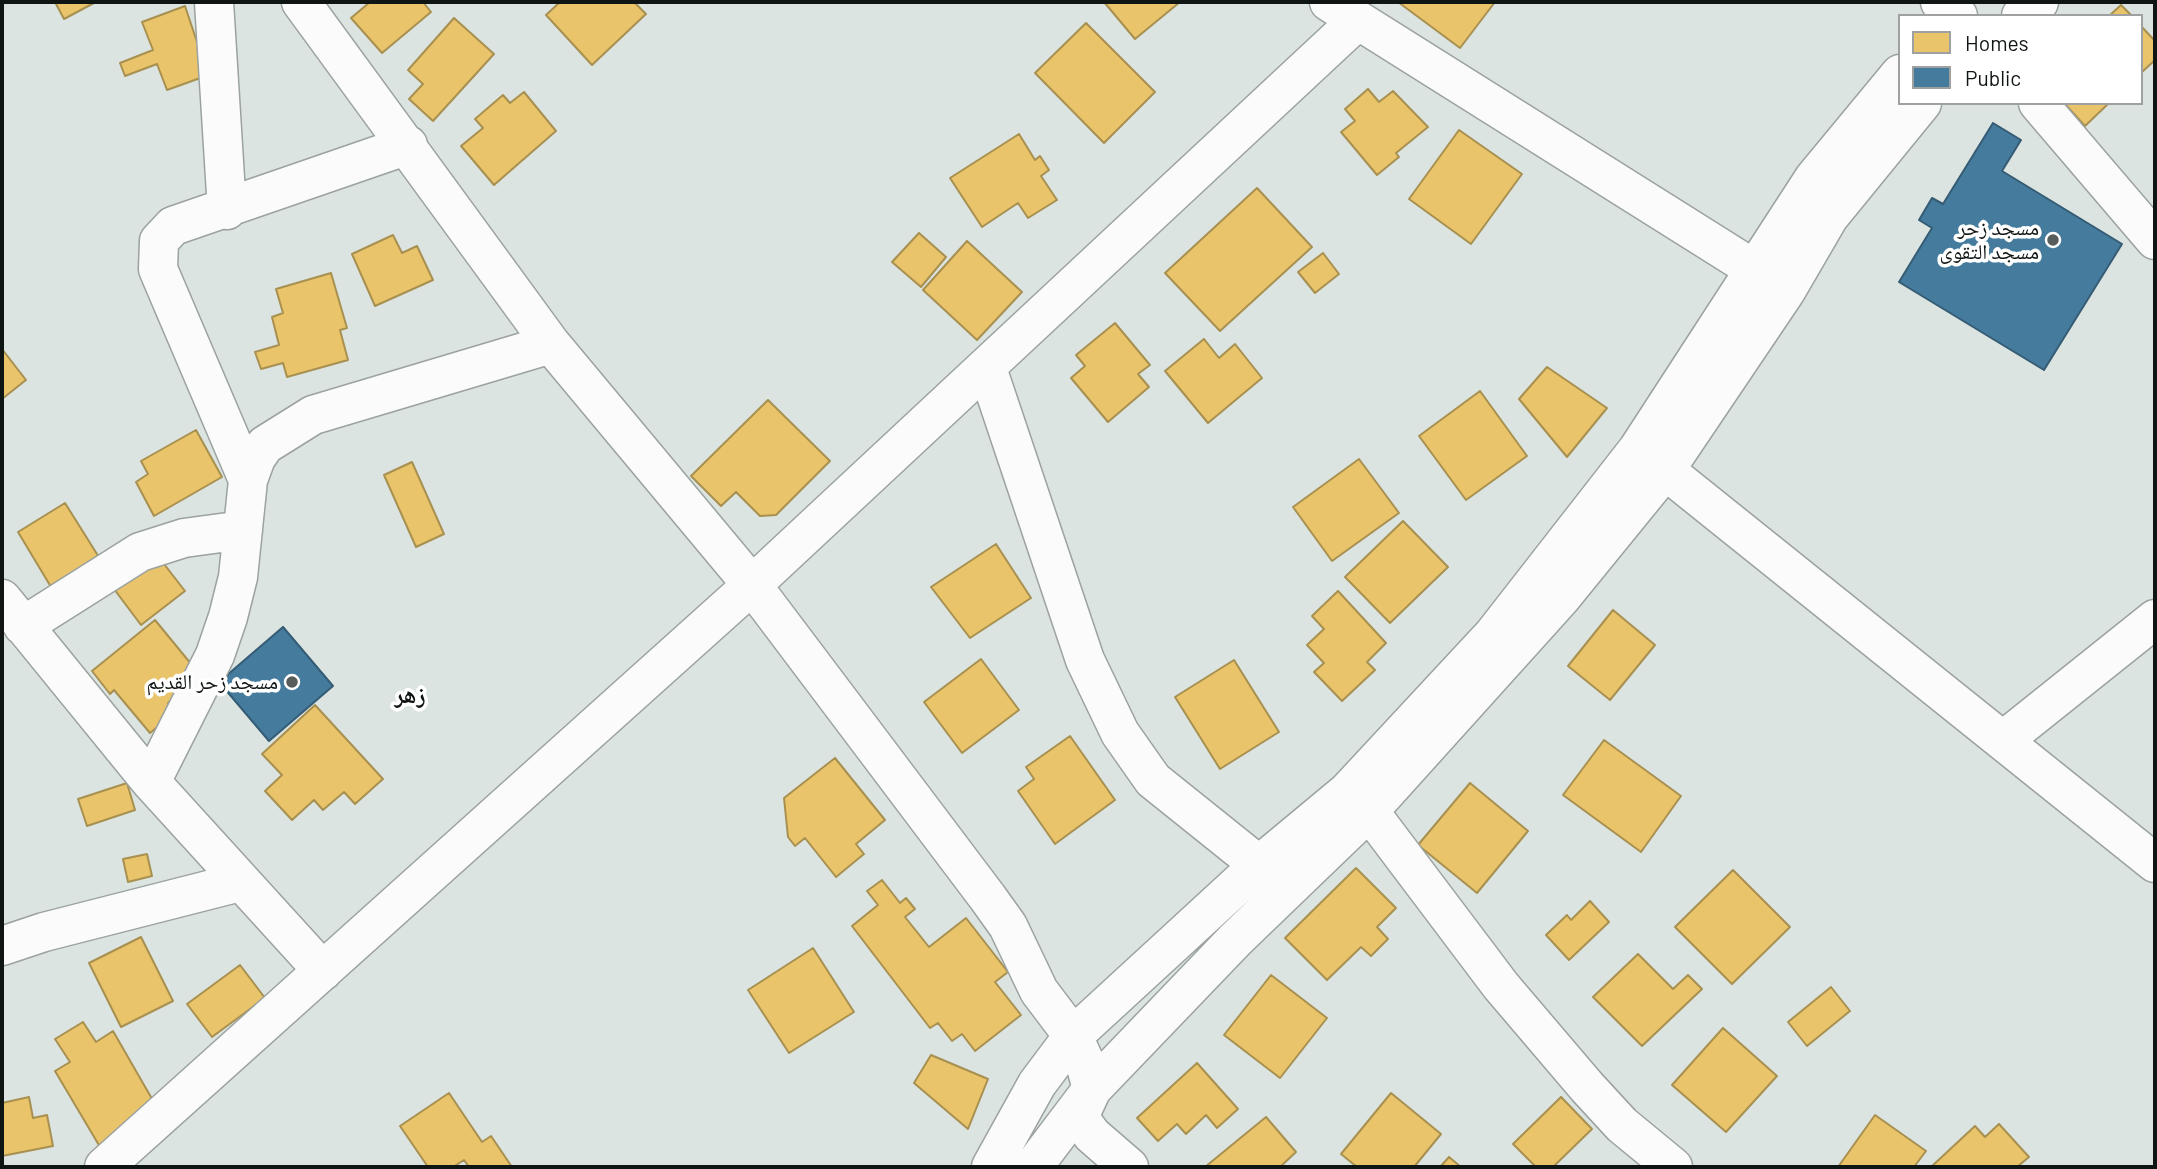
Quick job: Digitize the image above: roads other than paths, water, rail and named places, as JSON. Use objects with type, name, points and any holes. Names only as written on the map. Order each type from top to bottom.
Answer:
[{"type":"street","points":[[214,2],[227,210]]},
{"type":"street","points":[[301,2],[551,344],[751,584],[1008,926],[1039,991],[1073,1037],[1092,1088],[1079,1117],[1091,1135],[1129,1167]]},
{"type":"street","points":[[1940,2],[1955,14]]},
{"type":"street","points":[[1966,14],[1980,2]]},
{"type":"street","points":[[2024,14],[2039,2]]},
{"type":"street","points":[[104,1167],[987,368],[1343,11],[1755,268],[1786,291]]},
{"type":"street","points":[[1652,459],[1755,268],[1814,178],[1898,76]]},
{"type":"street","points":[[1033,1167],[1092,1088],[1235,940],[1358,801],[1493,635],[1652,459],[1786,291],[1829,217],[1920,105]]},
{"type":"street","points":[[2040,105],[2155,240]]},
{"type":"street","points":[[248,480],[158,270],[156,257],[159,241],[169,229],[408,145]]},
{"type":"street","points":[[151,782],[215,655],[228,617],[238,577],[248,480],[256,458],[265,445],[313,415],[551,344]]},
{"type":"street","points":[[987,368],[1086,660],[1121,733],[1153,780],[1259,865]]},
{"type":"street","points":[[1652,459],[2005,739],[2155,863]]},
{"type":"street","points":[[243,530],[184,538],[140,552],[12,612],[151,782],[323,971]]},
{"type":"street","points":[[2005,739],[2155,620]]},
{"type":"street","points":[[991,1167],[1037,1084],[1073,1037],[1259,865],[1358,801]]},
{"type":"street","points":[[1358,801],[1501,986],[1587,1087],[1622,1125],[1673,1167]]},
{"type":"street","points":[[2,946],[44,932],[240,882]]},
{"type":"place","name":"مسجد زحر مسجد التقوى","points":[[2053,240]]},
{"type":"place","name":"مسجد زحر القديم","points":[[292,682]]},
{"type":"district","name":"زهر","points":[[410,695]]}]
